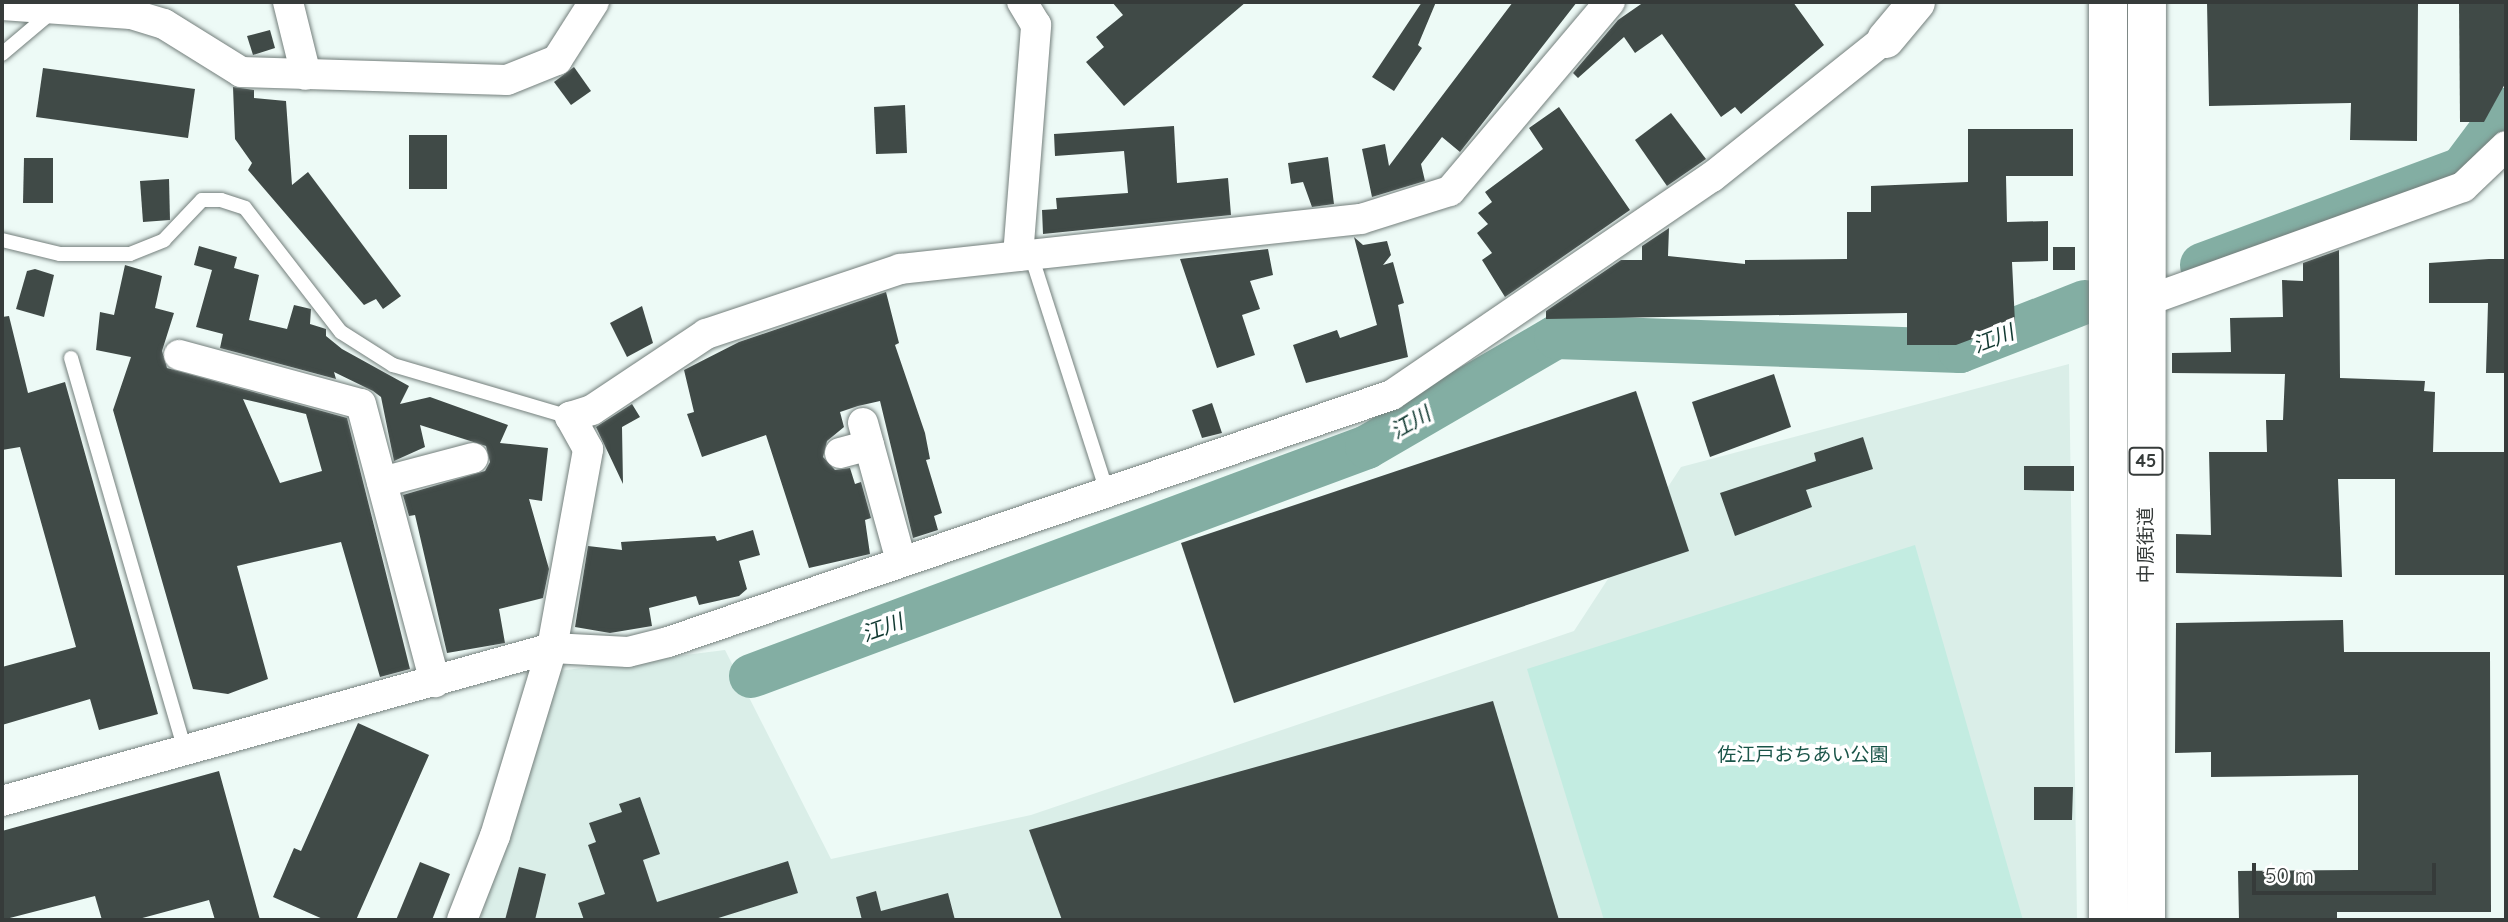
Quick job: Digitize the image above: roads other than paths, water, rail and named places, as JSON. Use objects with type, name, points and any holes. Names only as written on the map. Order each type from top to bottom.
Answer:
[{"type":"main road","name":"中原街道","points":[[2108,2],[2108,920]]},
{"type":"main road","name":"中原街道","points":[[2146,920],[2147,2]]},
{"type":"street","points":[[288,2],[306,75]]},
{"type":"street","points":[[2,5],[131,14],[164,24],[241,72],[507,80],[557,60],[594,2]]},
{"type":"street","points":[[1022,2],[1036,25],[1024,255]]},
{"type":"street","points":[[462,920],[495,836],[552,648],[588,449],[570,417],[592,410],[706,334],[900,270],[1361,219],[1450,191],[1610,2]]},
{"type":"street","points":[[2,801],[184,748],[435,682],[552,648],[628,652],[1392,395],[1712,177],[1885,39],[1916,2]]},
{"type":"street","points":[[2146,301],[2463,187],[2506,146]]},
{"type":"street","points":[[179,355],[361,404],[435,682]]},
{"type":"street","points":[[840,453],[866,434],[901,561]]},
{"type":"street","points":[[382,482],[473,458]]},
{"type":"lane","points":[[2,54],[57,7]]},
{"type":"lane","points":[[2,240],[60,254],[130,254],[164,240],[202,200],[221,200],[245,208],[341,332],[393,365],[570,417]]},
{"type":"lane","points":[[1024,255],[1106,489]]},
{"type":"lane","points":[[71,358],[184,748]]},
{"type":"waterway","name":"江川","points":[[2202,265],[2462,169],[2506,110]]},
{"type":"waterway","name":"江川","points":[[751,676],[1367,447],[1556,337],[1960,351],[2085,302]]},
{"type":"park label","name":"佐江戸おちあい公園","points":[[1803,755]]}]
